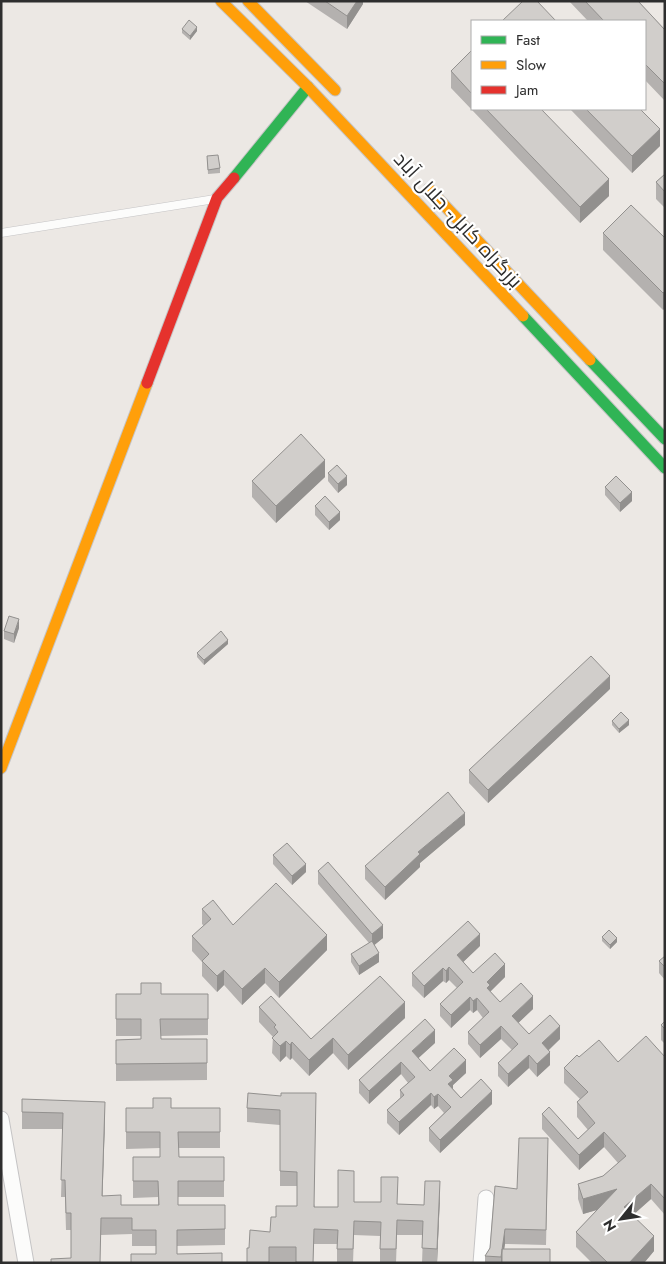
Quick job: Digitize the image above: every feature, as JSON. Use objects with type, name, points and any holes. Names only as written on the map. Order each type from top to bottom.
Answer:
[{"type":"main road","name":"بزرگراه کابل- جلال آباد","points":[[221,1],[308,87],[346,121],[665,468]]},
{"type":"main road","points":[[248,1],[342,98]]},
{"type":"main road","points":[[289,68],[302,55]]},
{"type":"main road","points":[[1,768],[217,198],[308,87]]},
{"type":"main road","name":"بزرگراه کابل- جلال آباد","points":[[423,183],[665,440]]},
{"type":"street","points":[[1,1119],[26,1263]]},
{"type":"street","points":[[481,1263],[486,1198]]},
{"type":"lane","points":[[1,233],[217,198]]},
{"type":"building","points":[[325,1],[357,1],[347,16]]},
{"type":"building","points":[[523,1],[537,1],[555,20],[503,20]]},
{"type":"building","points":[[585,1],[638,1],[665,30],[665,84],[646,65],[646,20],[603,20]]},
{"type":"building","points":[[189,20],[197,27],[190,36],[182,29]]},
{"type":"building","points":[[471,51],[471,93],[451,71]]},
{"type":"building","points":[[487,110],[542,110],[609,179],[580,207]]},
{"type":"building","points":[[587,110],[641,110],[660,129],[632,156]]},
{"type":"building","points":[[218,155],[220,168],[208,170],[207,156]]},
{"type":"building","points":[[665,174],[665,192],[656,182]]},
{"type":"building","points":[[631,205],[665,238],[665,291],[663,293],[603,233]]},
{"type":"building","points":[[301,434],[325,460],[276,506],[252,481]]},
{"type":"building","points":[[337,465],[347,476],[338,484],[328,473]]},
{"type":"building","points":[[616,476],[632,492],[620,503],[605,487]]},
{"type":"building","points":[[325,496],[340,512],[329,522],[315,506]]},
{"type":"building","points":[[9,616],[19,619],[14,634],[4,631]]},
{"type":"building","points":[[221,631],[228,640],[204,660],[197,653]]},
{"type":"building","points":[[591,656],[610,676],[488,790],[469,770]]},
{"type":"building","points":[[621,712],[629,720],[619,729],[612,721]]},
{"type":"building","points":[[448,792],[465,813],[418,852],[420,854],[385,887],[365,866]]},
{"type":"building","points":[[287,843],[306,864],[292,876],[273,855]]},
{"type":"building","points":[[328,862],[383,925],[372,934],[318,871]]},
{"type":"building","points":[[276,883],[327,935],[279,982],[265,968],[242,989],[224,970],[217,976],[202,961],[209,954],[192,936],[211,919],[202,909],[213,900],[233,925]]},
{"type":"building","points":[[468,921],[480,934],[457,955],[473,973],[495,953],[505,964],[487,982],[490,985],[487,988],[500,1002],[521,983],[533,996],[512,1016],[529,1034],[550,1015],[560,1026],[542,1043],[550,1052],[537,1064],[529,1055],[508,1074],[498,1063],[518,1044],[501,1026],[480,1045],[468,1032],[489,1012],[477,998],[473,1001],[470,997],[451,1015],[440,1004],[463,982],[449,967],[446,971],[443,968],[424,986],[412,973]]},
{"type":"building","points":[[609,930],[617,938],[610,945],[602,937]]},
{"type":"building","points":[[372,941],[379,953],[359,966],[351,954]]},
{"type":"building","points":[[665,956],[665,967],[659,961]]},
{"type":"building","points":[[380,976],[405,1002],[348,1055],[333,1038],[309,1060],[292,1042],[290,1045],[286,1041],[280,1046],[272,1038],[278,1032],[274,1027],[276,1025],[259,1007],[271,996],[311,1039]]},
{"type":"building","points":[[141,983],[161,983],[161,994],[208,994],[208,1019],[160,1019],[161,1039],[207,1039],[207,1063],[116,1064],[116,1040],[141,1039],[141,1019],[116,1019],[116,994],[141,994]]},
{"type":"building","points":[[425,1019],[435,1030],[412,1051],[430,1071],[454,1048],[466,1060],[449,1076],[453,1080],[448,1084],[461,1098],[481,1079],[492,1091],[440,1140],[429,1128],[451,1107],[438,1094],[434,1097],[431,1093],[399,1122],[387,1110],[404,1095],[400,1090],[415,1077],[401,1062],[369,1091],[359,1080]]},
{"type":"building","points":[[665,1021],[665,1029],[661,1025]]},
{"type":"building","points":[[646,1036],[665,1057],[665,1199],[651,1184],[624,1207],[654,1236],[629,1263],[608,1263],[576,1232],[617,1189],[583,1199],[578,1184],[603,1176],[626,1156],[604,1132],[579,1155],[542,1114],[549,1107],[578,1139],[595,1123],[577,1102],[588,1092],[564,1068],[577,1055],[579,1057],[599,1040],[618,1062]]},
{"type":"building","points":[[248,1093],[281,1096],[281,1093],[316,1093],[314,1207],[338,1207],[338,1170],[354,1171],[354,1202],[381,1202],[381,1177],[398,1177],[397,1204],[424,1205],[425,1181],[440,1181],[437,1249],[422,1248],[423,1221],[397,1220],[396,1249],[380,1249],[381,1222],[354,1221],[353,1249],[337,1249],[338,1230],[314,1229],[313,1263],[296,1263],[296,1247],[269,1247],[269,1263],[247,1263],[250,1230],[270,1232],[271,1217],[276,1217],[276,1206],[297,1206],[297,1172],[280,1171],[280,1110],[247,1108]]},
{"type":"building","points":[[153,1098],[171,1098],[171,1108],[220,1108],[220,1132],[178,1132],[179,1157],[224,1157],[224,1181],[178,1181],[178,1205],[225,1205],[225,1229],[177,1230],[177,1254],[222,1253],[222,1263],[131,1263],[131,1254],[156,1254],[156,1230],[132,1230],[132,1218],[101,1218],[100,1263],[51,1263],[51,1259],[71,1258],[71,1213],[66,1213],[65,1180],[61,1180],[63,1113],[22,1112],[22,1099],[105,1102],[102,1196],[121,1195],[121,1205],[159,1205],[158,1181],[133,1181],[133,1157],[160,1157],[160,1132],[126,1132],[126,1108],[153,1108]]},
{"type":"building","points":[[519,1138],[548,1138],[546,1230],[505,1229],[501,1257],[485,1256],[490,1248],[495,1186],[517,1189]]},
{"type":"building","points":[[502,1249],[550,1249],[550,1263],[502,1263]]},
{"type":"traffic: fast","points":[[234,178],[308,87]]},
{"type":"traffic: fast","points":[[523,316],[665,468]]},
{"type":"traffic: fast","points":[[590,360],[665,439]]},
{"type":"traffic: slow","points":[[221,1],[308,87],[523,316]]},
{"type":"traffic: slow","points":[[248,1],[335,90]]},
{"type":"traffic: slow","points":[[429,189],[590,360]]},
{"type":"traffic: slow","points":[[1,768],[147,383]]},
{"type":"traffic: jam","points":[[147,383],[217,198],[234,178]]}]
